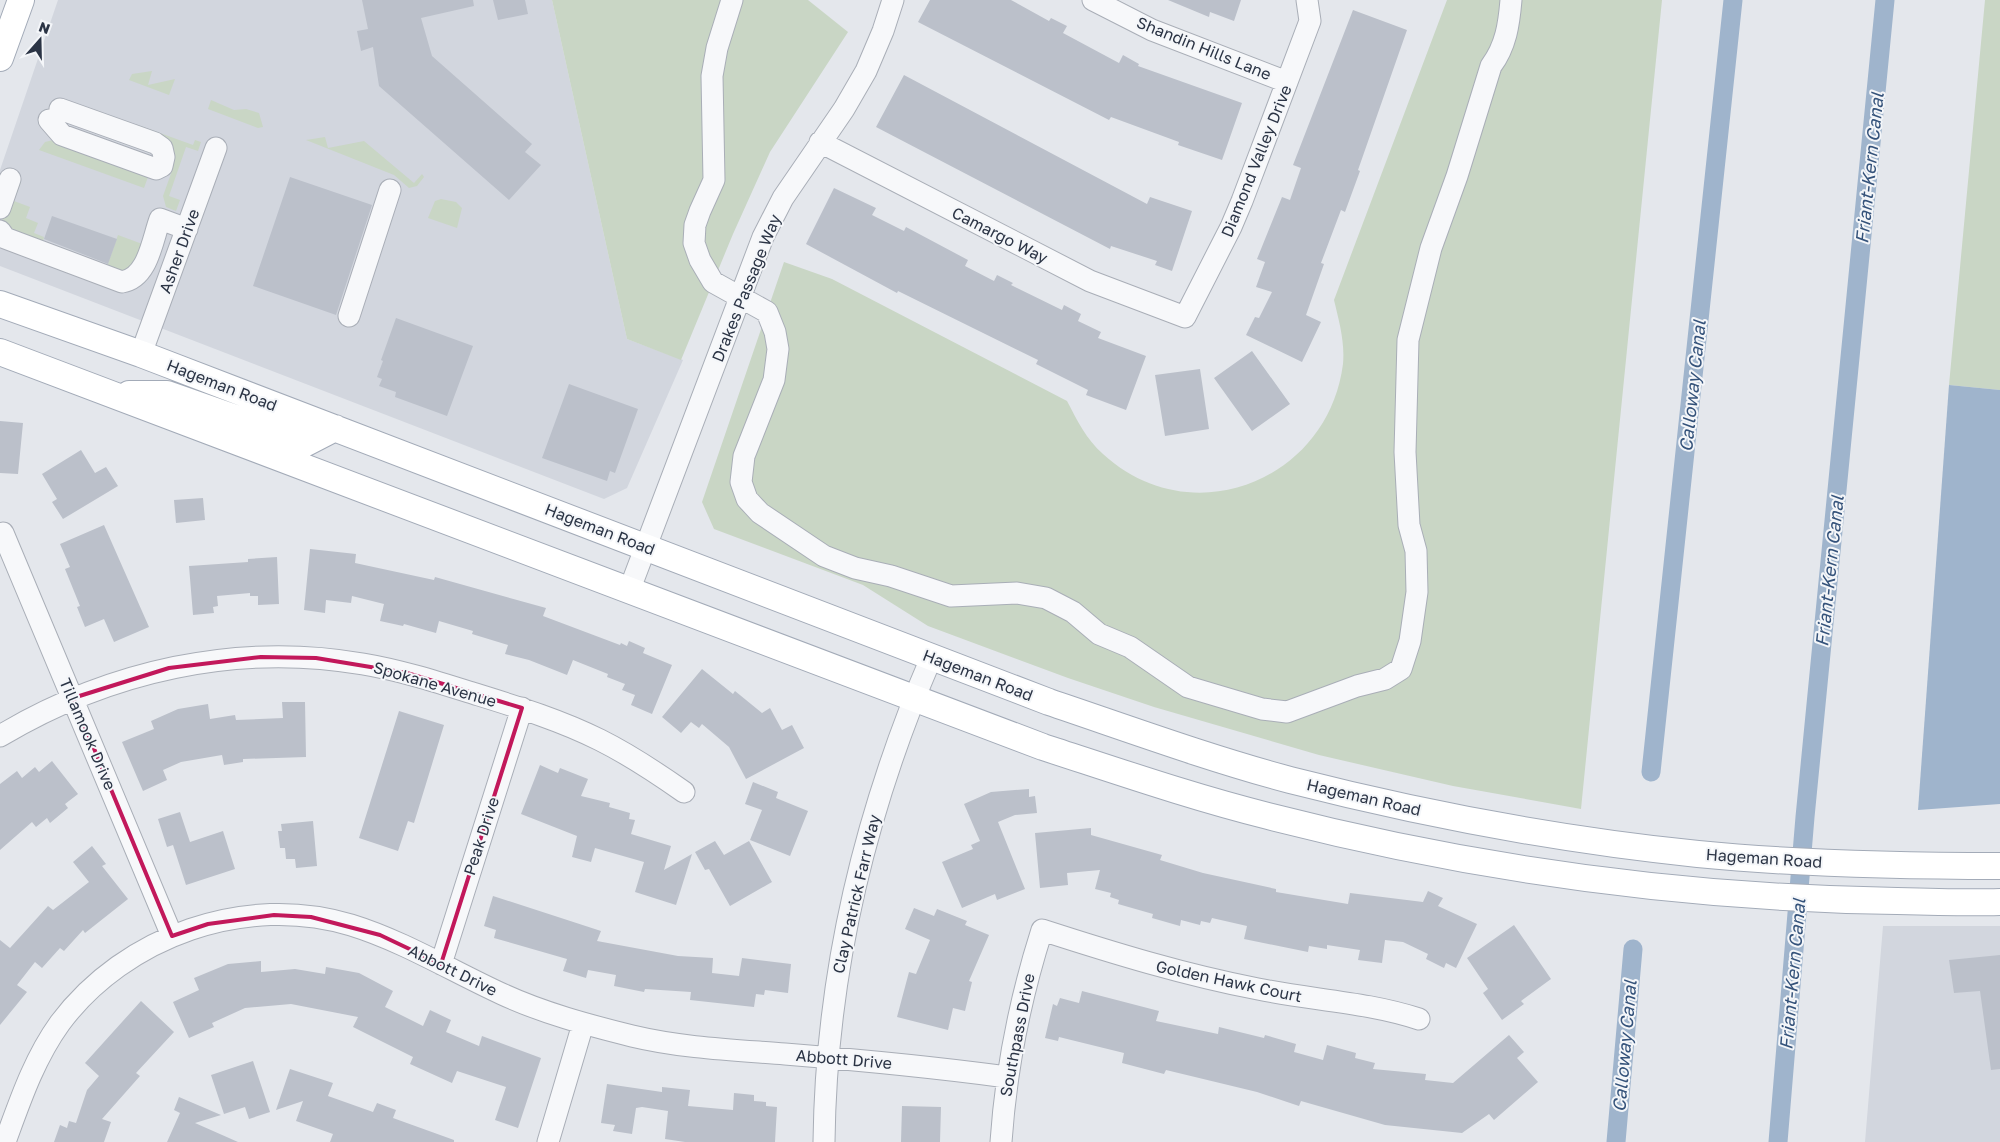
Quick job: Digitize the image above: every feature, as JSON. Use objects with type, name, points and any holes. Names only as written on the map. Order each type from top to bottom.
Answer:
[{"type":"main road","points":[[0,58],[21,0]]},
{"type":"main road","name":"Hageman Road","points":[[0,304],[141,354],[1049,702],[1198,753],[1361,797],[1488,822],[1697,854],[1836,863],[2000,866]]},
{"type":"main road","points":[[0,352],[1043,747],[1176,790],[1341,834],[1478,862],[1570,877],[1662,888],[1764,896],[1833,900],[2000,902]]},
{"type":"main road","points":[[111,393],[167,394],[306,443],[335,428]]},
{"type":"street","points":[[732,0],[717,48],[712,76],[714,180],[695,225],[694,243],[700,260],[713,282],[767,312],[775,332],[778,349],[774,380],[744,456],[741,482],[747,499],[760,513],[824,556],[855,568],[891,576],[951,596],[1017,593],[1046,598],[1073,612],[1099,634],[1130,648],[1188,687],[1262,708],[1287,712],[1357,686],[1385,678],[1401,669],[1410,641],[1417,592],[1416,551],[1409,525],[1405,452],[1408,340],[1431,248],[1457,176],[1492,66],[1501,53],[1509,22],[1511,0]]},
{"type":"street","name":"Drakes Passage Way","points":[[629,591],[763,237],[783,198],[844,109],[866,71],[883,31],[893,0]]},
{"type":"street","name":"Shandin Hills Lane","points":[[1093,0],[1152,30],[1288,82]]},
{"type":"street","name":"Diamond Valley Drive","points":[[1185,317],[1232,227],[1288,82],[1310,21],[1307,0]]},
{"type":"street","name":"Camargo Way","points":[[820,142],[1090,281],[1185,317]]},
{"type":"street","name":"Asher Drive","points":[[141,354],[216,148]]},
{"type":"street","points":[[0,208],[10,179]]},
{"type":"street","points":[[349,316],[390,190]]},
{"type":"street","points":[[0,231],[4,238],[122,282],[132,281],[140,274],[160,219],[187,229]]},
{"type":"street","name":"Tillamook Drive","points":[[3,533],[172,936]]},
{"type":"street","name":"Clay Patrick Farr Way","points":[[824,1142],[828,1058],[834,997],[845,929],[860,861],[877,802],[914,698],[932,656]]},
{"type":"street","name":"Spokane Avenue","points":[[0,736],[35,716],[73,698],[125,679],[178,666],[261,657],[316,658],[362,664],[407,673],[522,708],[600,740],[642,763],[684,792]]},
{"type":"street","name":"Peak Drive","points":[[440,964],[522,708]]},
{"type":"street","name":"Abbott Drive","points":[[5,1142],[27,1081],[42,1051],[60,1023],[82,998],[106,976],[137,954],[172,936],[208,924],[274,915],[311,917],[348,924],[380,935],[505,995],[583,1024],[641,1038],[700,1047],[938,1067],[1007,1077]]},
{"type":"street","name":"Golden Hawk Court","points":[[1042,930],[1153,965],[1221,982],[1290,996],[1394,1011],[1419,1019]]},
{"type":"street","name":"Southpass Drive","points":[[1001,1142],[1007,1077],[1018,1017],[1042,930]]},
{"type":"street","points":[[548,1142],[583,1024]]},
{"type":"highlighted area","points":[[261,657],[316,658],[407,673],[522,708],[441,964],[380,935],[311,917],[274,915],[208,924],[172,936],[73,698],[169,668]]},
{"type":"shaded area","points":[[58,0],[552,0],[627,339],[683,360],[627,488],[604,499],[0,266],[0,170]]},
{"type":"shaded area","points":[[1883,926],[2000,926],[2000,1142],[1865,1142]]},
{"type":"green space","points":[[552,0],[808,0],[848,32],[770,152],[733,234],[681,360],[627,339]]},
{"type":"green space","points":[[1447,0],[1662,0],[1581,809],[1453,786],[1319,755],[1154,707],[1068,678],[928,626],[863,585],[714,529],[702,502],[784,262],[832,279],[1067,401],[1082,429],[1097,448],[1138,478],[1176,491],[1214,492],[1250,483],[1284,465],[1312,439],[1332,405],[1343,364],[1341,332],[1334,300]]},
{"type":"green space","points":[[1985,0],[2000,0],[2000,390],[1949,385]]},
{"type":"green space","points":[[152,71],[148,85],[175,79],[169,95],[129,80],[132,74]]},
{"type":"green space","points":[[211,100],[234,110],[246,109],[259,113],[263,127],[258,128],[208,109]]},
{"type":"green space","points":[[135,124],[193,145],[195,140],[201,142],[198,151],[186,147],[169,196],[180,200],[176,211],[166,207],[163,196],[173,168],[172,143],[140,131],[132,131]]},
{"type":"green space","points":[[325,137],[328,148],[364,141],[414,183],[422,174],[424,177],[417,186],[409,188],[394,175],[306,140]]},
{"type":"green space","points":[[53,140],[148,177],[144,188],[39,150],[45,142]]},
{"type":"green space","points":[[18,181],[21,182],[14,201],[30,207],[26,218],[38,223],[34,233],[44,237],[42,246],[12,233],[4,223],[2,217]]},
{"type":"green space","points":[[441,199],[456,202],[462,208],[457,228],[428,218],[435,201]]},
{"type":"green space","points":[[118,235],[145,245],[131,274],[106,269]]},
{"type":"water","points":[[1949,385],[2000,390],[2000,804],[1918,810]]},
{"type":"building","points":[[362,0],[473,0],[474,6],[421,18],[432,56],[532,144],[525,152],[541,165],[509,200],[379,86],[373,47],[361,51],[357,31],[368,29]]},
{"type":"building","points":[[493,0],[525,0],[528,14],[498,20]]},
{"type":"building","points":[[930,0],[1011,0],[1049,21],[1051,18],[1067,26],[1063,33],[1119,63],[1123,55],[1139,64],[1138,66],[1242,103],[1222,160],[1178,145],[1179,142],[1111,117],[1109,120],[918,22]]},
{"type":"building","points":[[1168,0],[1241,0],[1234,21],[1210,12],[1209,17]]},
{"type":"building","points":[[1353,10],[1407,30],[1345,212],[1341,210],[1321,263],[1324,264],[1306,315],[1321,322],[1302,362],[1246,335],[1255,317],[1259,318],[1272,292],[1256,287],[1265,262],[1257,259],[1282,197],[1290,200],[1301,168],[1293,165]]},
{"type":"building","points":[[904,75],[1147,204],[1150,197],[1192,211],[1172,271],[1155,265],[1157,261],[1111,246],[1110,249],[876,127]]},
{"type":"building","points":[[290,177],[372,205],[336,315],[253,286]]},
{"type":"building","points":[[834,188],[876,208],[872,215],[904,231],[906,227],[968,260],[965,266],[994,281],[997,275],[1013,283],[1011,285],[1062,310],[1064,305],[1081,314],[1078,321],[1101,332],[1098,338],[1146,356],[1126,410],[1086,395],[1088,390],[1036,364],[1038,360],[898,291],[897,293],[806,244]]},
{"type":"building","points":[[52,216],[117,239],[108,264],[44,239]]},
{"type":"building","points":[[396,318],[473,346],[447,416],[395,397],[396,392],[379,386],[382,379],[377,377],[383,361],[381,360]]},
{"type":"building","points":[[1252,351],[1290,404],[1252,431],[1214,378]]},
{"type":"building","points":[[1200,369],[1209,429],[1165,436],[1155,375]]},
{"type":"building","points":[[569,384],[638,409],[615,473],[610,471],[607,481],[542,458]]},
{"type":"building","points":[[0,421],[23,423],[18,474],[0,473]]},
{"type":"building","points":[[81,450],[95,473],[106,467],[118,486],[63,519],[52,502],[57,499],[42,474]]},
{"type":"building","points":[[203,498],[205,520],[176,523],[174,500]]},
{"type":"building","points":[[104,525],[149,627],[114,642],[104,619],[85,627],[77,607],[80,606],[65,569],[70,567],[60,544]]},
{"type":"building","points":[[310,549],[356,554],[355,563],[434,580],[435,577],[546,608],[543,616],[620,645],[621,643],[627,646],[629,641],[645,648],[643,653],[672,665],[652,714],[631,705],[635,695],[622,690],[625,684],[607,677],[608,674],[573,660],[567,675],[529,660],[505,654],[508,645],[472,634],[473,631],[439,621],[436,633],[404,624],[403,626],[380,621],[384,604],[352,596],[351,603],[326,600],[325,613],[304,610]]},
{"type":"building","points":[[277,557],[279,604],[258,605],[258,596],[250,596],[250,593],[217,596],[218,606],[213,607],[214,613],[193,615],[189,566],[248,562],[248,559]]},
{"type":"building","points":[[702,669],[733,694],[735,691],[762,713],[770,708],[782,730],[792,725],[804,748],[746,779],[729,747],[702,724],[699,728],[691,722],[681,733],[662,717]]},
{"type":"building","points":[[282,702],[305,702],[306,757],[243,759],[243,762],[224,765],[222,755],[181,762],[163,770],[167,780],[143,791],[122,742],[154,729],[151,721],[178,709],[208,704],[210,719],[235,715],[236,720],[283,718]]},
{"type":"building","points":[[399,711],[444,725],[414,823],[408,821],[398,851],[359,838]]},
{"type":"building","points":[[52,761],[78,794],[65,804],[68,808],[50,823],[47,818],[36,827],[32,822],[0,850],[0,784],[17,771],[22,778],[35,767],[39,772]]},
{"type":"building","points":[[540,765],[558,773],[560,768],[588,779],[581,796],[610,803],[609,807],[630,813],[629,819],[635,820],[631,834],[671,846],[664,870],[692,854],[676,905],[635,892],[644,862],[595,848],[591,862],[572,857],[577,836],[521,814]]},
{"type":"building","points":[[753,782],[778,792],[776,798],[808,811],[790,856],[750,840],[762,810],[745,804]]},
{"type":"building","points":[[1029,789],[1029,797],[1035,796],[1037,813],[1015,815],[998,822],[1025,889],[997,900],[995,894],[962,908],[942,862],[973,849],[971,845],[980,841],[964,804],[991,792]]},
{"type":"building","points":[[180,812],[190,842],[223,831],[235,869],[186,885],[173,845],[167,847],[158,819]]},
{"type":"building","points":[[313,821],[317,866],[296,868],[295,859],[286,859],[285,848],[280,848],[278,831],[282,831],[281,824]]},
{"type":"building","points":[[1091,828],[1091,835],[1162,855],[1160,860],[1203,873],[1276,889],[1276,892],[1348,904],[1350,893],[1423,902],[1428,891],[1443,898],[1438,906],[1477,924],[1456,968],[1446,963],[1444,968],[1426,959],[1428,954],[1403,942],[1385,940],[1382,963],[1358,960],[1360,950],[1327,945],[1327,949],[1309,946],[1308,952],[1244,939],[1247,926],[1212,918],[1210,923],[1201,921],[1200,925],[1181,920],[1180,926],[1152,918],[1153,914],[1118,904],[1119,900],[1110,897],[1111,893],[1095,889],[1100,870],[1067,873],[1068,885],[1040,888],[1035,833]]},
{"type":"building","points":[[715,841],[724,855],[749,841],[772,882],[730,906],[709,869],[705,870],[695,852]]},
{"type":"building","points":[[92,846],[106,864],[102,866],[128,899],[85,933],[83,930],[64,951],[60,948],[42,968],[35,962],[17,985],[27,992],[0,1025],[0,940],[10,948],[48,906],[53,910],[89,882],[73,862]]},
{"type":"building","points":[[493,896],[601,931],[597,941],[678,956],[713,958],[712,973],[739,976],[742,958],[791,964],[788,993],[765,990],[764,995],[756,994],[754,1007],[690,1000],[691,992],[645,989],[644,992],[614,986],[616,975],[588,970],[586,978],[563,971],[567,959],[494,938],[496,930],[484,926]]},
{"type":"building","points":[[914,908],[934,916],[937,909],[967,921],[965,925],[989,935],[969,981],[972,982],[965,1011],[953,1008],[948,1030],[897,1017],[909,972],[916,974],[930,940],[905,929]]},
{"type":"building","points":[[1514,925],[1551,979],[1521,1001],[1524,1004],[1502,1020],[1483,993],[1488,989],[1467,958]]},
{"type":"building","points":[[2000,955],[2000,1069],[1991,1070],[1980,991],[1954,993],[1949,960]]},
{"type":"building","points":[[261,961],[261,972],[295,969],[325,974],[326,967],[359,973],[393,991],[385,1007],[423,1026],[430,1010],[451,1020],[446,1032],[479,1046],[482,1036],[541,1058],[518,1128],[495,1120],[506,1087],[457,1071],[452,1083],[410,1064],[413,1057],[353,1027],[358,1017],[291,1004],[245,1008],[212,1023],[214,1027],[189,1038],[173,1002],[199,990],[194,978],[228,964]]},
{"type":"building","points":[[1082,991],[1159,1011],[1156,1021],[1218,1034],[1219,1027],[1264,1038],[1265,1035],[1296,1044],[1294,1052],[1323,1060],[1327,1045],[1356,1053],[1355,1058],[1375,1063],[1373,1069],[1426,1074],[1425,1080],[1453,1083],[1509,1035],[1524,1052],[1517,1058],[1538,1082],[1494,1120],[1489,1114],[1462,1133],[1385,1125],[1301,1101],[1299,1106],[1257,1092],[1166,1070],[1164,1074],[1122,1063],[1124,1053],[1059,1037],[1058,1041],[1045,1038],[1053,1004],[1057,1006],[1060,998],[1079,1003]]},
{"type":"building","points":[[141,1001],[174,1032],[136,1073],[140,1076],[102,1119],[111,1122],[104,1142],[54,1142],[60,1125],[67,1128],[69,1121],[76,1123],[87,1090],[99,1076],[85,1063]]},
{"type":"building","points":[[253,1061],[270,1112],[249,1119],[245,1107],[224,1114],[211,1075]]},
{"type":"building","points":[[290,1069],[333,1083],[328,1096],[373,1112],[377,1103],[396,1110],[393,1118],[454,1140],[454,1142],[330,1142],[333,1134],[296,1121],[303,1101],[276,1110]]},
{"type":"building","points":[[607,1084],[662,1092],[662,1087],[690,1090],[688,1106],[733,1110],[734,1093],[754,1095],[754,1101],[766,1102],[766,1106],[777,1107],[775,1142],[685,1142],[665,1139],[668,1111],[642,1107],[636,1108],[632,1134],[613,1131],[615,1125],[601,1123]]},
{"type":"building","points":[[179,1097],[221,1115],[195,1123],[238,1142],[167,1142],[180,1113],[174,1110]]},
{"type":"building","points":[[902,1106],[941,1107],[940,1142],[901,1142]]},
{"type":"waterway","name":"Calloway Canal","points":[[1651,772],[1733,0]]},
{"type":"waterway","name":"Friant-Kern Canal","points":[[1778,1142],[1805,817],[1885,0]]},
{"type":"waterway","name":"Calloway Canal","points":[[1616,1142],[1633,949]]}]
